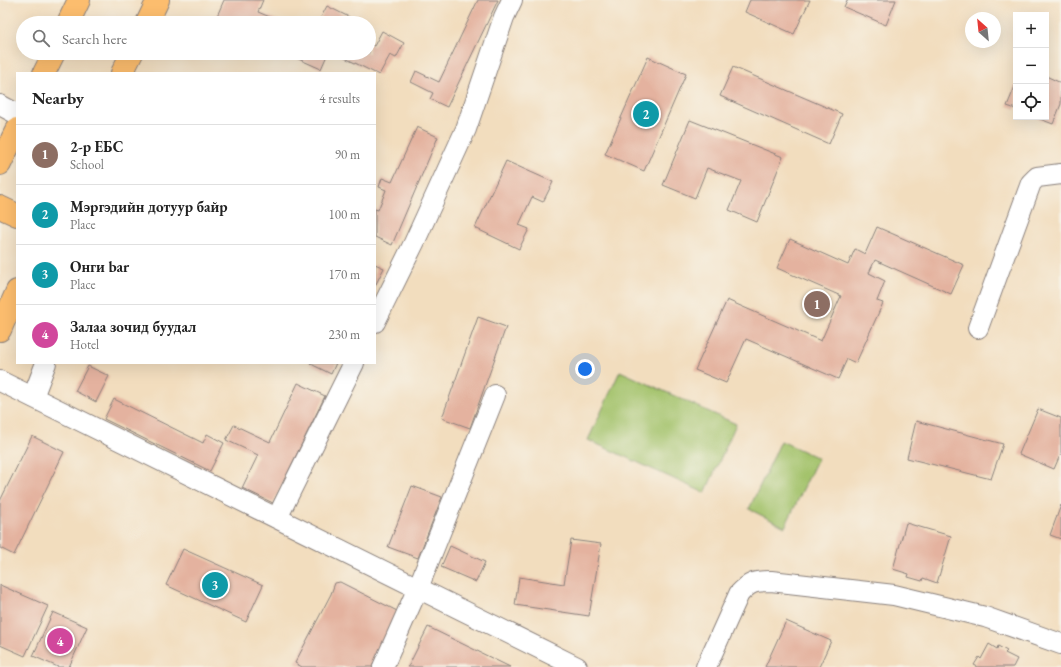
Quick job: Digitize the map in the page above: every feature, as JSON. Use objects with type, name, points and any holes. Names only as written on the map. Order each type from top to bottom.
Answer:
[{"type":"main road","points":[[71,16],[79,0]]},
{"type":"main road","points":[[150,16],[158,0]]},
{"type":"main road","points":[[44,72],[50,60]]},
{"type":"main road","points":[[122,72],[128,60]]},
{"type":"main road","points":[[0,164],[16,131]]},
{"type":"main road","points":[[0,207],[16,215]]},
{"type":"main road","points":[[0,330],[16,293]]},
{"type":"street","points":[[376,320],[414,243],[466,129],[504,16],[512,0]]},
{"type":"street","points":[[0,104],[16,113]]},
{"type":"street","points":[[978,328],[1031,183],[1037,177],[1061,174]]},
{"type":"street","points":[[33,397],[46,364]]},
{"type":"street","points":[[277,518],[354,364]]},
{"type":"street","points":[[0,381],[577,667]]},
{"type":"street","points":[[383,667],[418,588],[495,395]]},
{"type":"street","points":[[706,667],[739,594],[747,585],[755,581],[771,581],[894,595],[985,617],[1061,644]]},
{"type":"green space","points":[[620,371],[736,424],[705,493],[588,440]]},
{"type":"green space","points":[[781,441],[818,458],[785,527],[749,509]]},
{"type":"building","points":[[224,0],[263,0],[258,12],[267,16],[217,16]]},
{"type":"building","points":[[478,0],[498,0],[447,107],[430,99],[433,93],[411,82],[416,71],[439,82]]},
{"type":"building","points":[[750,0],[810,0],[794,34],[745,12]]},
{"type":"building","points":[[847,0],[896,0],[886,25],[844,7]]},
{"type":"building","points":[[327,6],[347,16],[322,16]]},
{"type":"building","points":[[382,31],[404,43],[396,58],[390,55],[379,75],[376,72],[373,72],[349,60],[376,60],[376,42]]},
{"type":"building","points":[[648,57],[686,74],[644,171],[605,154]]},
{"type":"building","points":[[301,60],[325,60],[321,69]]},
{"type":"building","points":[[733,67],[842,114],[829,144],[720,96]]},
{"type":"building","points":[[1049,77],[1061,83],[1061,104],[1053,124],[1043,120],[1049,120]]},
{"type":"building","points":[[1013,91],[1013,108],[1007,106]]},
{"type":"building","points":[[690,120],[783,157],[757,222],[729,210],[741,181],[707,168],[695,198],[663,185]]},
{"type":"building","points":[[417,127],[438,137],[392,245],[376,237],[376,209],[378,210],[386,190],[379,187],[382,178],[392,182]]},
{"type":"building","points":[[506,161],[553,182],[543,202],[532,197],[519,225],[529,229],[519,249],[475,228]]},
{"type":"building","points":[[877,227],[964,265],[951,294],[875,260],[869,273],[885,281],[877,301],[883,303],[856,363],[847,359],[838,379],[746,339],[726,383],[695,370],[727,300],[821,341],[841,296],[777,268],[790,239],[848,265],[855,249],[865,254]]},
{"type":"building","points":[[376,264],[384,268],[376,284]]},
{"type":"building","points":[[478,317],[506,327],[470,428],[442,418]]},
{"type":"building","points":[[311,364],[336,364],[331,374]]},
{"type":"building","points":[[88,366],[109,376],[96,402],[75,391]]},
{"type":"building","points":[[298,383],[325,396],[273,503],[242,488],[258,455],[226,440],[234,425],[270,442]]},
{"type":"building","points":[[114,399],[203,443],[207,434],[224,443],[210,471],[104,419]]},
{"type":"building","points":[[1038,409],[1061,418],[1061,453],[1054,469],[1019,454]]},
{"type":"building","points":[[916,421],[1003,444],[991,479],[907,458]]},
{"type":"building","points":[[32,436],[64,452],[14,555],[0,548],[0,501]]},
{"type":"building","points":[[412,486],[442,497],[418,558],[388,547]]},
{"type":"building","points":[[1061,505],[1061,539],[1050,535]]},
{"type":"building","points":[[906,523],[951,536],[937,583],[923,578],[922,581],[908,577],[909,574],[893,569]]},
{"type":"building","points":[[571,540],[601,544],[589,616],[515,605],[519,577],[564,584]]},
{"type":"building","points":[[450,546],[485,562],[476,582],[441,567]]},
{"type":"building","points":[[183,549],[263,585],[246,622],[166,585]]},
{"type":"building","points":[[340,582],[401,613],[375,667],[302,667],[295,663],[331,594],[335,583]]},
{"type":"building","points":[[0,585],[48,606],[25,656],[0,645]]},
{"type":"building","points":[[53,612],[87,627],[69,667],[58,667],[33,656]]},
{"type":"building","points":[[786,621],[831,641],[819,667],[765,667]]},
{"type":"building","points":[[428,627],[510,667],[408,667]]},
{"type":"building","points":[[989,644],[997,649],[998,646],[1007,651],[1005,653],[1017,659],[1013,667],[978,667],[974,665],[979,657],[981,659]]},
{"type":"place","name":"Мэргэдийн дотуур байр","points":[[646,114]]},
{"type":"place","name":"2-р ЕБС","points":[[817,304]]},
{"type":"place","name":"Онги bar","points":[[215,585]]},
{"type":"place","name":"Залаа зочид буудал","points":[[60,641]]}]
